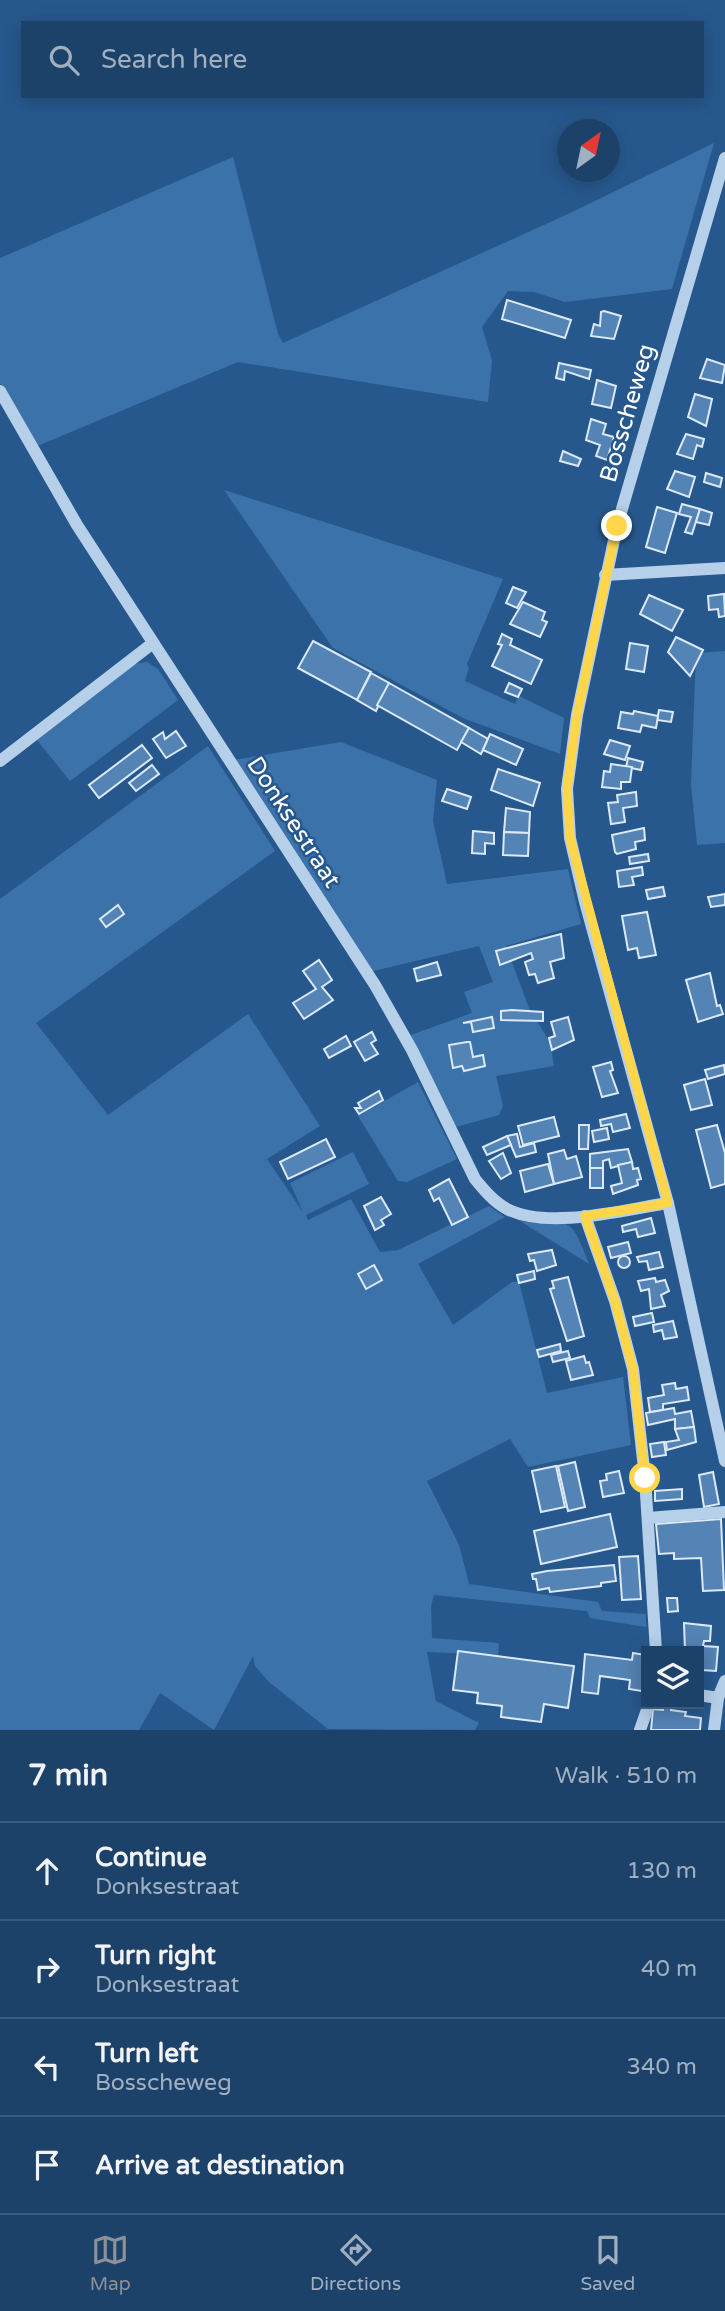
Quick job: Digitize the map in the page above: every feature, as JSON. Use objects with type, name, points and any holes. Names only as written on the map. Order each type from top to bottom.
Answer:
[{"type":"street","name":"Bosscheweg","points":[[725,158],[605,575],[577,715],[567,789],[570,838],[668,1203],[725,1461]]},
{"type":"street","name":"Donksestraat","points":[[0,391],[77,525],[375,985],[412,1050],[475,1179],[491,1197],[506,1208],[524,1215],[585,1216],[668,1203]]},
{"type":"street","points":[[605,575],[725,568]]},
{"type":"street","points":[[0,761],[153,643]]},
{"type":"street","points":[[585,1216],[615,1301],[633,1369],[648,1518],[656,1646]]},
{"type":"street","points":[[648,1518],[725,1512]]},
{"type":"street","points":[[714,1730],[718,1698],[725,1681]]},
{"type":"street","points":[[704,1696],[718,1698]]},
{"type":"street","points":[[640,1730],[647,1709]]},
{"type":"shaded area","points":[[714,143],[672,289],[565,302],[534,292],[508,291],[482,327],[492,360],[488,402],[238,362],[35,447],[0,383],[0,258],[233,157],[278,334],[283,343],[568,214]]},
{"type":"shaded area","points":[[224,490],[503,579],[467,664],[469,668],[465,681],[515,704],[519,696],[564,718],[560,754],[463,718],[333,648]]},
{"type":"shaded area","points":[[725,651],[725,843],[697,845],[691,784],[696,653]]},
{"type":"shaded area","points":[[147,662],[158,669],[178,700],[70,781],[37,740],[134,664]]},
{"type":"shaded area","points":[[341,742],[437,780],[433,821],[447,884],[568,869],[581,924],[506,946],[529,1008],[550,1042],[554,1066],[496,1076],[503,1106],[499,1115],[456,1127],[408,1036],[472,1013],[464,992],[493,982],[479,946],[369,972],[233,760]]},
{"type":"shaded area","points":[[208,746],[275,851],[36,1023],[108,1115],[248,1014],[320,1126],[267,1159],[303,1212],[290,1183],[353,1152],[369,1184],[306,1215],[308,1220],[351,1199],[380,1252],[398,1250],[489,1206],[505,1217],[418,1264],[453,1325],[512,1282],[519,1282],[547,1393],[623,1377],[631,1445],[528,1467],[510,1439],[427,1481],[459,1545],[469,1584],[598,1602],[602,1611],[646,1614],[646,1627],[590,1618],[587,1611],[434,1595],[431,1606],[432,1638],[499,1643],[498,1655],[427,1652],[436,1701],[479,1723],[475,1730],[328,1729],[269,1682],[255,1666],[253,1656],[214,1730],[160,1693],[139,1730],[0,1730],[0,899]]},
{"type":"shaded area","points":[[418,1082],[457,1159],[407,1182],[398,1181],[358,1116]]},
{"type":"shaded area","points":[[520,1221],[565,1224],[576,1235],[589,1264]]},
{"type":"building","points":[[507,300],[571,320],[565,338],[502,319]]},
{"type":"building","points":[[601,312],[621,316],[614,339],[591,336],[594,324],[600,326]]},
{"type":"building","points":[[707,359],[725,365],[722,383],[700,378]]},
{"type":"building","points":[[559,363],[591,370],[589,379],[565,371],[564,380],[556,378]]},
{"type":"building","points":[[597,380],[616,386],[611,408],[592,404]]},
{"type":"building","points":[[695,394],[712,399],[706,426],[688,417]]},
{"type":"building","points":[[591,419],[606,424],[603,434],[614,437],[607,460],[596,456],[600,445],[586,440]]},
{"type":"building","points":[[686,434],[704,439],[702,447],[697,445],[693,459],[677,454]]},
{"type":"building","points":[[563,451],[581,459],[578,466],[560,461]]},
{"type":"building","points":[[675,471],[695,477],[689,497],[667,489]]},
{"type":"building","points":[[706,473],[722,478],[720,487],[704,482]]},
{"type":"building","points":[[682,504],[700,509],[692,534],[685,532],[691,517],[679,514]]},
{"type":"building","points":[[657,507],[677,513],[665,553],[646,547]]},
{"type":"building","points":[[700,509],[712,513],[709,525],[696,522]]},
{"type":"building","points":[[513,587],[526,592],[517,608],[506,603]]},
{"type":"building","points":[[724,594],[725,616],[719,617],[718,609],[709,610],[708,596]]},
{"type":"building","points":[[649,595],[683,610],[672,631],[640,614]]},
{"type":"building","points":[[523,602],[545,612],[542,620],[547,622],[540,637],[510,624]]},
{"type":"building","points":[[502,634],[512,639],[510,645],[542,660],[531,684],[492,666],[502,645],[498,644]]},
{"type":"building","points":[[676,637],[703,650],[690,676],[668,652]]},
{"type":"building","points":[[313,641],[371,672],[357,700],[298,668]]},
{"type":"building","points":[[630,643],[648,646],[644,672],[626,669]]},
{"type":"building","points":[[371,673],[389,683],[376,711],[357,700]]},
{"type":"building","points":[[389,683],[469,728],[457,750],[377,705]]},
{"type":"building","points":[[509,683],[522,689],[518,697],[505,692]]},
{"type":"building","points":[[659,710],[673,712],[671,722],[657,720]]},
{"type":"building","points":[[634,711],[658,716],[656,728],[642,725],[640,732],[618,728],[621,712],[633,714]]},
{"type":"building","points":[[469,728],[488,739],[481,754],[461,742]]},
{"type":"building","points":[[176,731],[186,746],[166,758],[153,739],[163,732],[165,739]]},
{"type":"building","points":[[490,734],[523,749],[516,765],[483,750]]},
{"type":"building","points":[[610,740],[630,746],[625,760],[604,754]]},
{"type":"building","points":[[142,745],[152,758],[99,798],[89,785]]},
{"type":"building","points":[[628,758],[643,762],[641,770],[626,767]]},
{"type":"building","points":[[611,764],[632,767],[630,782],[621,782],[621,789],[602,787],[604,771],[610,772]]},
{"type":"building","points":[[152,765],[159,774],[136,791],[129,783]]},
{"type":"building","points":[[498,769],[540,783],[533,806],[491,790]]},
{"type":"building","points":[[447,789],[471,797],[467,809],[442,801]]},
{"type":"building","points":[[636,792],[637,806],[623,808],[625,822],[611,824],[608,803],[618,802],[617,795]]},
{"type":"building","points":[[506,808],[530,812],[529,833],[504,832]]},
{"type":"building","points":[[644,828],[645,840],[635,842],[636,849],[617,854],[615,852],[612,835]]},
{"type":"building","points":[[473,831],[494,833],[494,844],[485,843],[485,854],[472,853]]},
{"type":"building","points":[[504,832],[529,833],[528,856],[503,855]]},
{"type":"building","points":[[648,854],[649,861],[630,864],[629,857]]},
{"type":"building","points":[[642,867],[643,875],[632,877],[634,885],[619,887],[617,871]]},
{"type":"building","points":[[663,887],[665,896],[648,899],[646,890]]},
{"type":"building","points":[[725,894],[725,905],[711,907],[708,897]]},
{"type":"building","points":[[118,905],[124,914],[106,927],[100,919]]},
{"type":"building","points":[[647,912],[656,955],[639,958],[637,948],[628,950],[622,916]]},
{"type":"building","points":[[561,934],[564,958],[550,962],[554,978],[538,983],[535,974],[529,975],[525,962],[533,959],[531,953],[500,965],[496,951]]},
{"type":"building","points":[[319,960],[332,980],[322,987],[333,1000],[304,1019],[293,1003],[316,989],[303,971]]},
{"type":"building","points":[[437,962],[441,975],[417,981],[414,969]]},
{"type":"building","points":[[710,973],[717,1006],[720,1005],[723,1014],[698,1022],[686,980]]},
{"type":"building","points":[[501,1011],[543,1012],[543,1021],[501,1020]]},
{"type":"building","points":[[492,1017],[494,1028],[473,1032],[471,1022],[463,1023]]},
{"type":"building","points":[[568,1017],[574,1040],[552,1050],[549,1038],[555,1036],[551,1022]]},
{"type":"building","points":[[372,1032],[376,1040],[371,1043],[378,1054],[365,1061],[354,1042]]},
{"type":"building","points":[[346,1036],[351,1046],[329,1058],[324,1049]]},
{"type":"building","points":[[470,1042],[473,1057],[483,1055],[485,1066],[464,1071],[462,1066],[453,1068],[449,1045]]},
{"type":"building","points":[[611,1062],[613,1070],[610,1071],[618,1093],[602,1097],[593,1067]]},
{"type":"building","points":[[724,1065],[725,1074],[708,1079],[705,1070]]},
{"type":"building","points":[[705,1079],[712,1105],[691,1110],[684,1085]]},
{"type":"building","points":[[379,1091],[383,1100],[359,1114],[355,1108],[361,1108],[358,1103]]},
{"type":"building","points":[[626,1114],[630,1128],[613,1132],[611,1124],[601,1126],[600,1120]]},
{"type":"building","points":[[554,1117],[559,1136],[523,1145],[518,1126]]},
{"type":"building","points":[[579,1125],[589,1125],[588,1149],[579,1149]]},
{"type":"building","points":[[717,1125],[725,1153],[725,1184],[711,1188],[696,1130]]},
{"type":"building","points":[[607,1128],[609,1139],[594,1142],[592,1131]]},
{"type":"building","points":[[517,1134],[520,1147],[534,1143],[536,1152],[516,1157],[507,1136]]},
{"type":"building","points":[[507,1136],[511,1145],[487,1155],[483,1147]]},
{"type":"building","points":[[326,1139],[335,1157],[288,1179],[280,1162]]},
{"type":"building","points":[[628,1149],[632,1162],[611,1168],[609,1159],[603,1161],[603,1168],[590,1168],[590,1154]]},
{"type":"building","points":[[564,1150],[567,1159],[576,1156],[582,1177],[554,1184],[548,1154]]},
{"type":"building","points":[[503,1153],[511,1173],[501,1179],[489,1161]]},
{"type":"building","points":[[632,1162],[633,1169],[638,1168],[641,1179],[637,1180],[638,1185],[613,1194],[611,1186],[622,1183],[618,1165]]},
{"type":"building","points":[[548,1164],[554,1184],[525,1192],[520,1171]]},
{"type":"building","points":[[590,1168],[603,1168],[603,1188],[590,1188]]},
{"type":"building","points":[[449,1179],[468,1217],[452,1225],[439,1198],[434,1201],[429,1190]]},
{"type":"building","points":[[381,1197],[391,1214],[381,1220],[384,1225],[375,1230],[364,1206]]},
{"type":"building","points":[[651,1218],[655,1233],[638,1237],[636,1229],[623,1232],[622,1226]]},
{"type":"building","points":[[628,1242],[631,1253],[611,1258],[608,1247]]},
{"type":"building","points":[[552,1250],[556,1265],[537,1271],[534,1260],[530,1261],[528,1254]]},
{"type":"building","points":[[659,1252],[663,1267],[649,1270],[647,1261],[639,1262],[637,1257]]},
{"type":"building","points":[[624,1256],[630,1262],[624,1268],[618,1262]]},
{"type":"building","points":[[374,1265],[382,1280],[366,1289],[358,1274]]},
{"type":"building","points":[[534,1271],[535,1279],[519,1283],[517,1275]]},
{"type":"building","points":[[568,1277],[584,1336],[567,1341],[550,1289],[554,1288],[552,1281]]},
{"type":"building","points":[[655,1278],[656,1282],[665,1280],[669,1291],[661,1295],[665,1306],[651,1309],[649,1289],[641,1291],[638,1281]]},
{"type":"building","points":[[652,1313],[654,1322],[635,1326],[633,1317]]},
{"type":"building","points":[[673,1321],[677,1337],[664,1339],[662,1330],[654,1332],[653,1325]]},
{"type":"building","points":[[560,1344],[561,1351],[539,1357],[537,1350]]},
{"type":"building","points":[[568,1351],[570,1358],[553,1362],[551,1355]]},
{"type":"building","points":[[584,1356],[593,1375],[571,1380],[566,1361]]},
{"type":"building","points":[[675,1383],[676,1389],[687,1387],[689,1400],[663,1404],[663,1410],[650,1412],[648,1398],[664,1395],[662,1385]]},
{"type":"building","points":[[674,1408],[675,1414],[691,1411],[694,1427],[675,1429],[675,1419],[648,1425],[646,1413]]},
{"type":"building","points":[[694,1427],[696,1442],[667,1450],[666,1442],[679,1440],[675,1429]]},
{"type":"building","points":[[664,1442],[666,1455],[652,1457],[650,1444]]},
{"type":"building","points":[[575,1462],[585,1507],[568,1511],[558,1466]]},
{"type":"building","points":[[556,1466],[565,1507],[541,1512],[532,1471]]},
{"type":"building","points":[[619,1471],[624,1493],[603,1497],[600,1481],[607,1480],[606,1474]]},
{"type":"building","points":[[713,1472],[719,1504],[704,1507],[699,1475]]},
{"type":"building","points":[[682,1489],[682,1499],[655,1501],[655,1491]]},
{"type":"building","points":[[610,1514],[617,1547],[541,1564],[534,1531]]},
{"type":"building","points":[[721,1519],[724,1590],[703,1591],[701,1558],[674,1559],[674,1553],[659,1554],[656,1524]]},
{"type":"building","points":[[638,1556],[641,1599],[622,1600],[619,1557]]},
{"type":"building","points":[[614,1565],[616,1581],[601,1583],[601,1586],[550,1592],[549,1588],[538,1590],[532,1574],[547,1571]]},
{"type":"building","points":[[667,1598],[677,1598],[678,1611],[668,1612]]},
{"type":"building","points":[[684,1623],[711,1626],[710,1641],[704,1641],[703,1646],[685,1646]]},
{"type":"building","points":[[704,1646],[718,1647],[716,1671],[704,1670]]},
{"type":"building","points":[[458,1651],[574,1666],[568,1708],[544,1704],[541,1722],[501,1717],[502,1706],[477,1703],[478,1693],[453,1690]]},
{"type":"building","points":[[633,1653],[641,1654],[641,1691],[629,1689],[630,1680],[600,1676],[598,1694],[582,1692],[585,1654],[632,1660]]},
{"type":"building","points":[[653,1709],[686,1712],[685,1716],[701,1718],[700,1730],[651,1730]]},
{"type":"route","points":[[617,526],[577,715],[567,789],[570,838],[585,902],[668,1203],[585,1216],[615,1301],[633,1369],[645,1478]]}]
